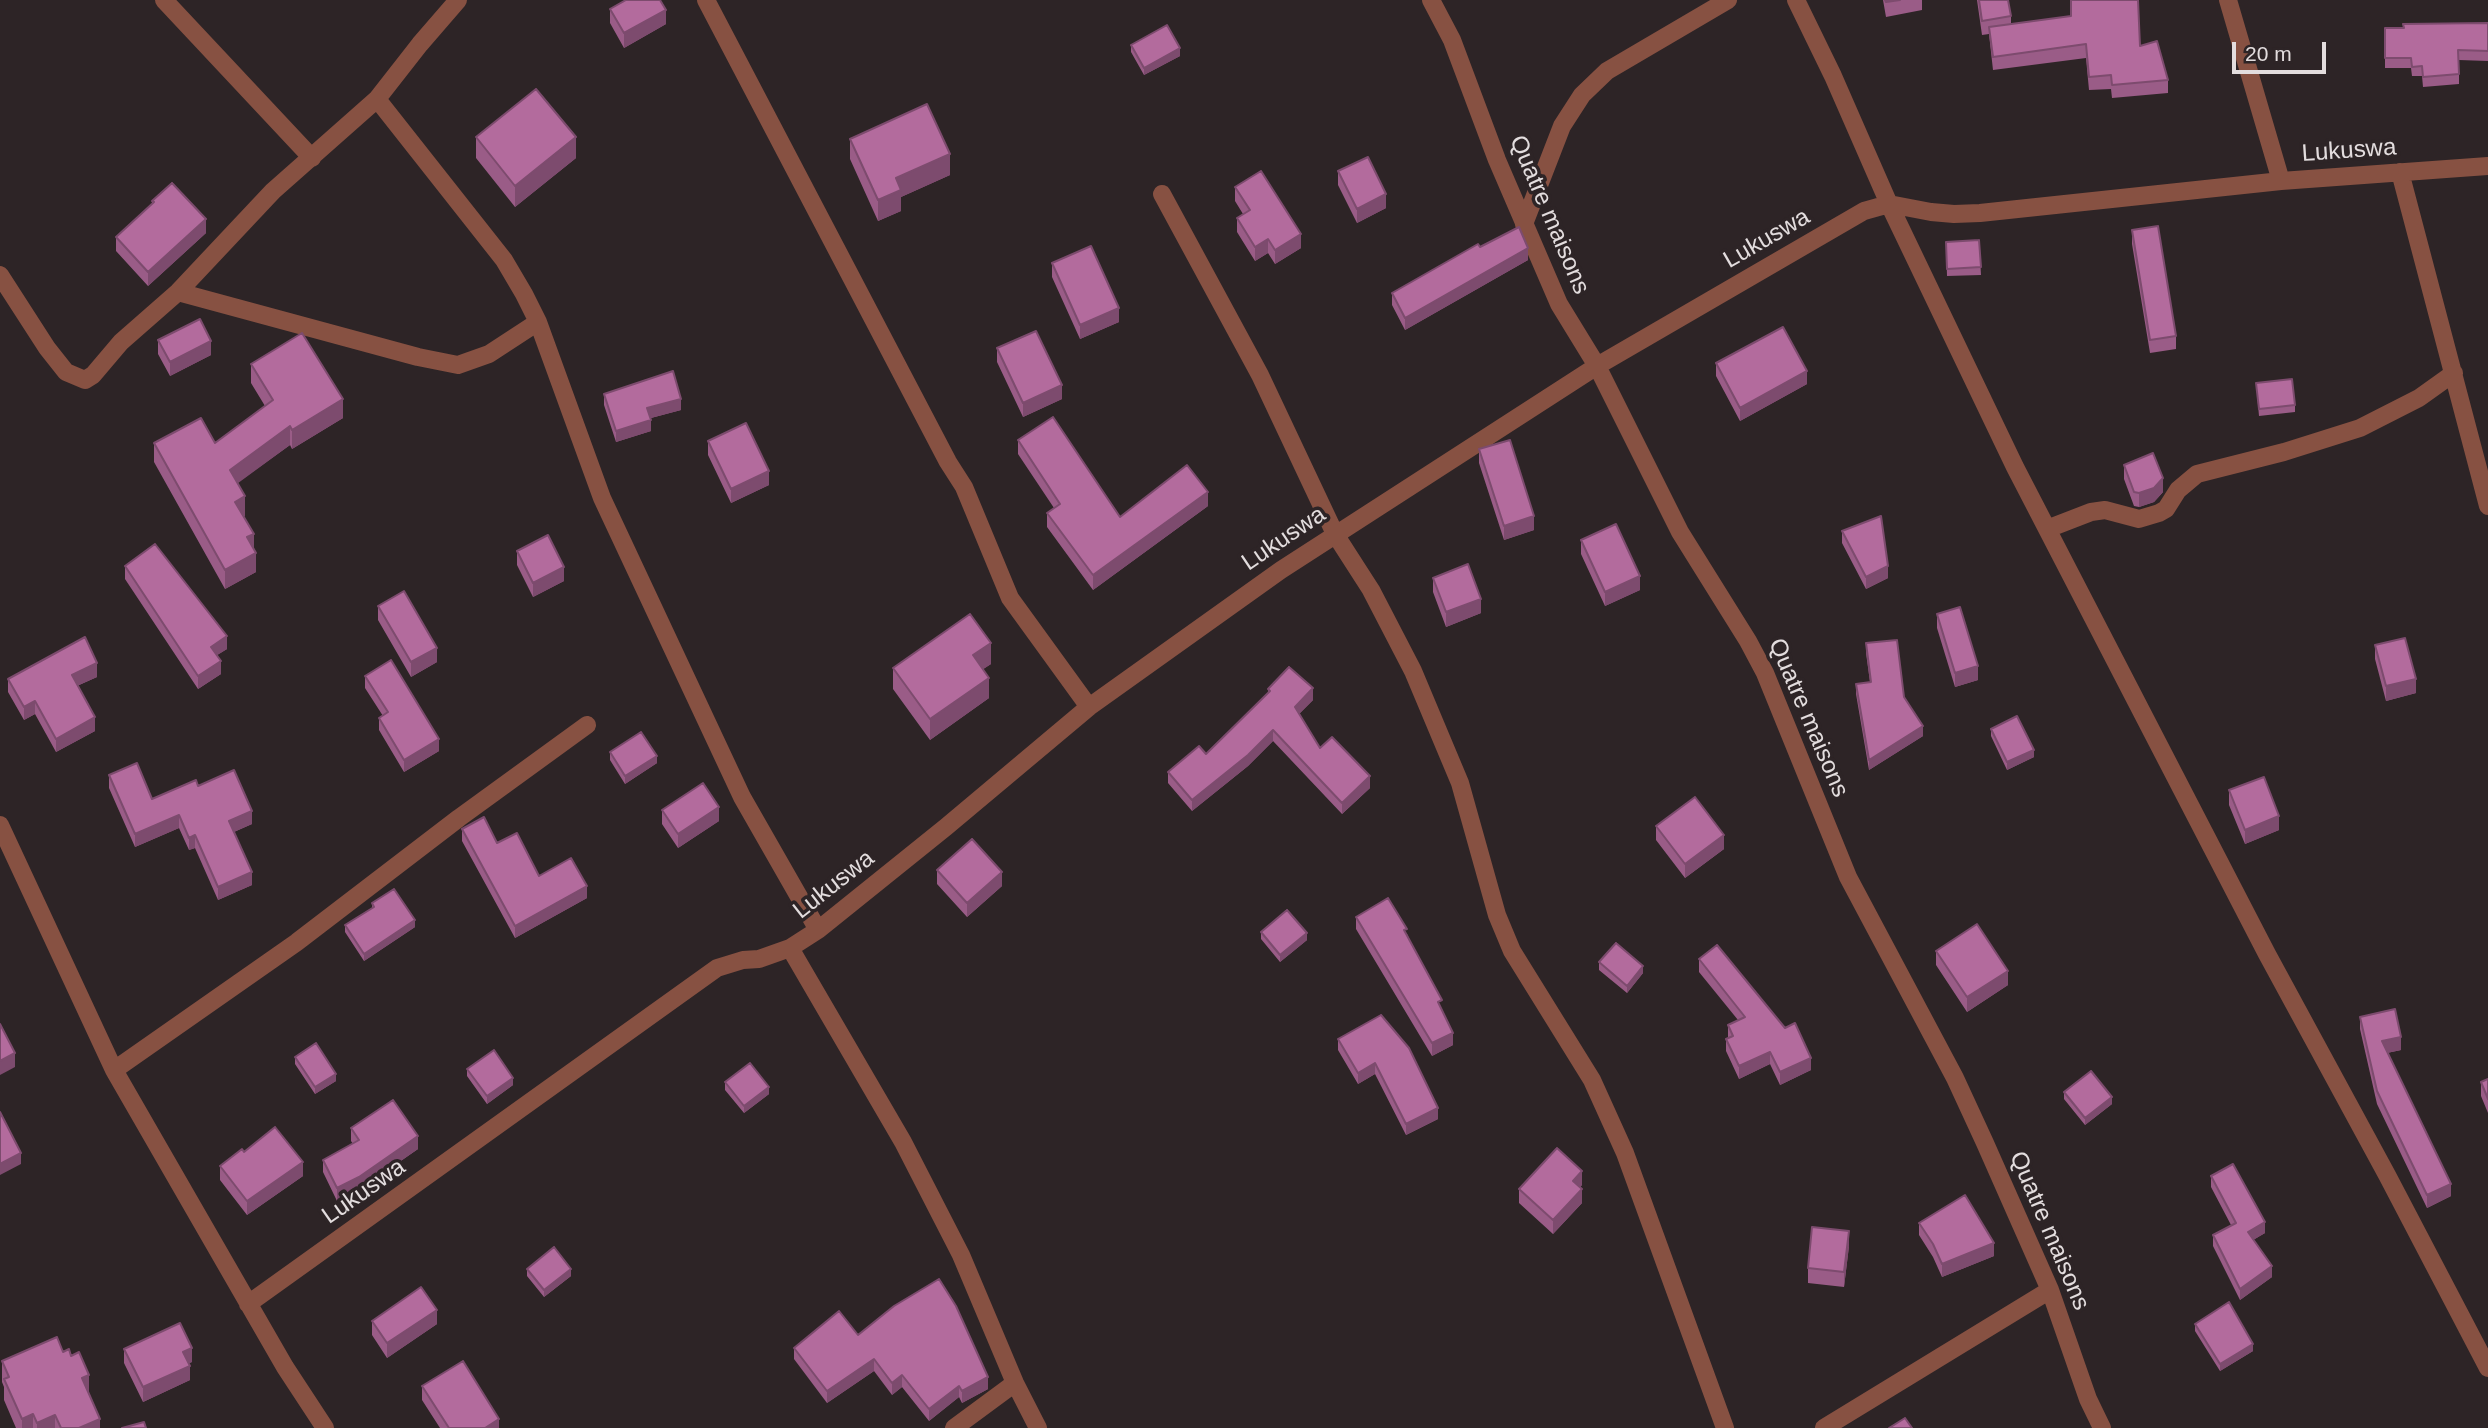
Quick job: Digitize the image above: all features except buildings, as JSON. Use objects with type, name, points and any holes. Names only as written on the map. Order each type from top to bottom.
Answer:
[{"type":"street","points":[[164,0],[312,158]]},
{"type":"street","points":[[0,275],[47,348],[66,372],[85,380],[121,342],[178,292],[273,191],[377,99],[458,0]]},
{"type":"street","points":[[706,0],[941,450],[964,487],[1010,598],[1089,707]]},
{"type":"street","name":"Quatre maisons","points":[[1431,0],[1452,40],[1497,160],[1559,304],[1597,366],[1680,532],[1765,673],[1848,877],[1955,1078],[2050,1290],[2088,1399],[2102,1428]]},
{"type":"street","points":[[1524,224],[1562,126],[1582,95],[1607,71],[1728,0]]},
{"type":"street","points":[[1796,0],[1833,76],[1889,204],[2015,467],[2267,954],[2488,1368]]},
{"type":"street","points":[[2228,0],[2281,181]]},
{"type":"street","points":[[377,99],[504,260],[538,323],[602,498],[742,797],[818,930]]},
{"type":"street","name":"Lukuswa","points":[[248,1304],[717,968],[743,960],[759,959],[790,948],[818,930],[1089,707],[1281,570],[1597,366],[1864,211],[1889,204],[1931,212],[1967,214],[2281,181],[2488,166]]},
{"type":"street","points":[[2400,173],[2488,506]]},
{"type":"street","points":[[1162,194],[1260,375],[1335,534],[1371,590],[1413,671],[1460,783],[1494,905],[1512,951],[1592,1080],[1625,1153],[1725,1428]]},
{"type":"street","points":[[178,292],[418,357],[458,365],[489,354],[538,323]]},
{"type":"street","points":[[2047,529],[2091,512],[2105,510],[2139,519],[2159,513],[2166,509],[2178,490],[2197,474],[2284,452],[2360,428],[2419,398],[2454,373]]},
{"type":"street","points":[[114,1070],[296,942],[587,725]]},
{"type":"street","points":[[0,825],[114,1070],[285,1367],[325,1428]]},
{"type":"street","points":[[790,948],[904,1142],[961,1255],[1015,1383],[1038,1428]]},
{"type":"street","points":[[1824,1428],[2050,1290]]},
{"type":"street","points":[[954,1428],[1015,1383]]}]
